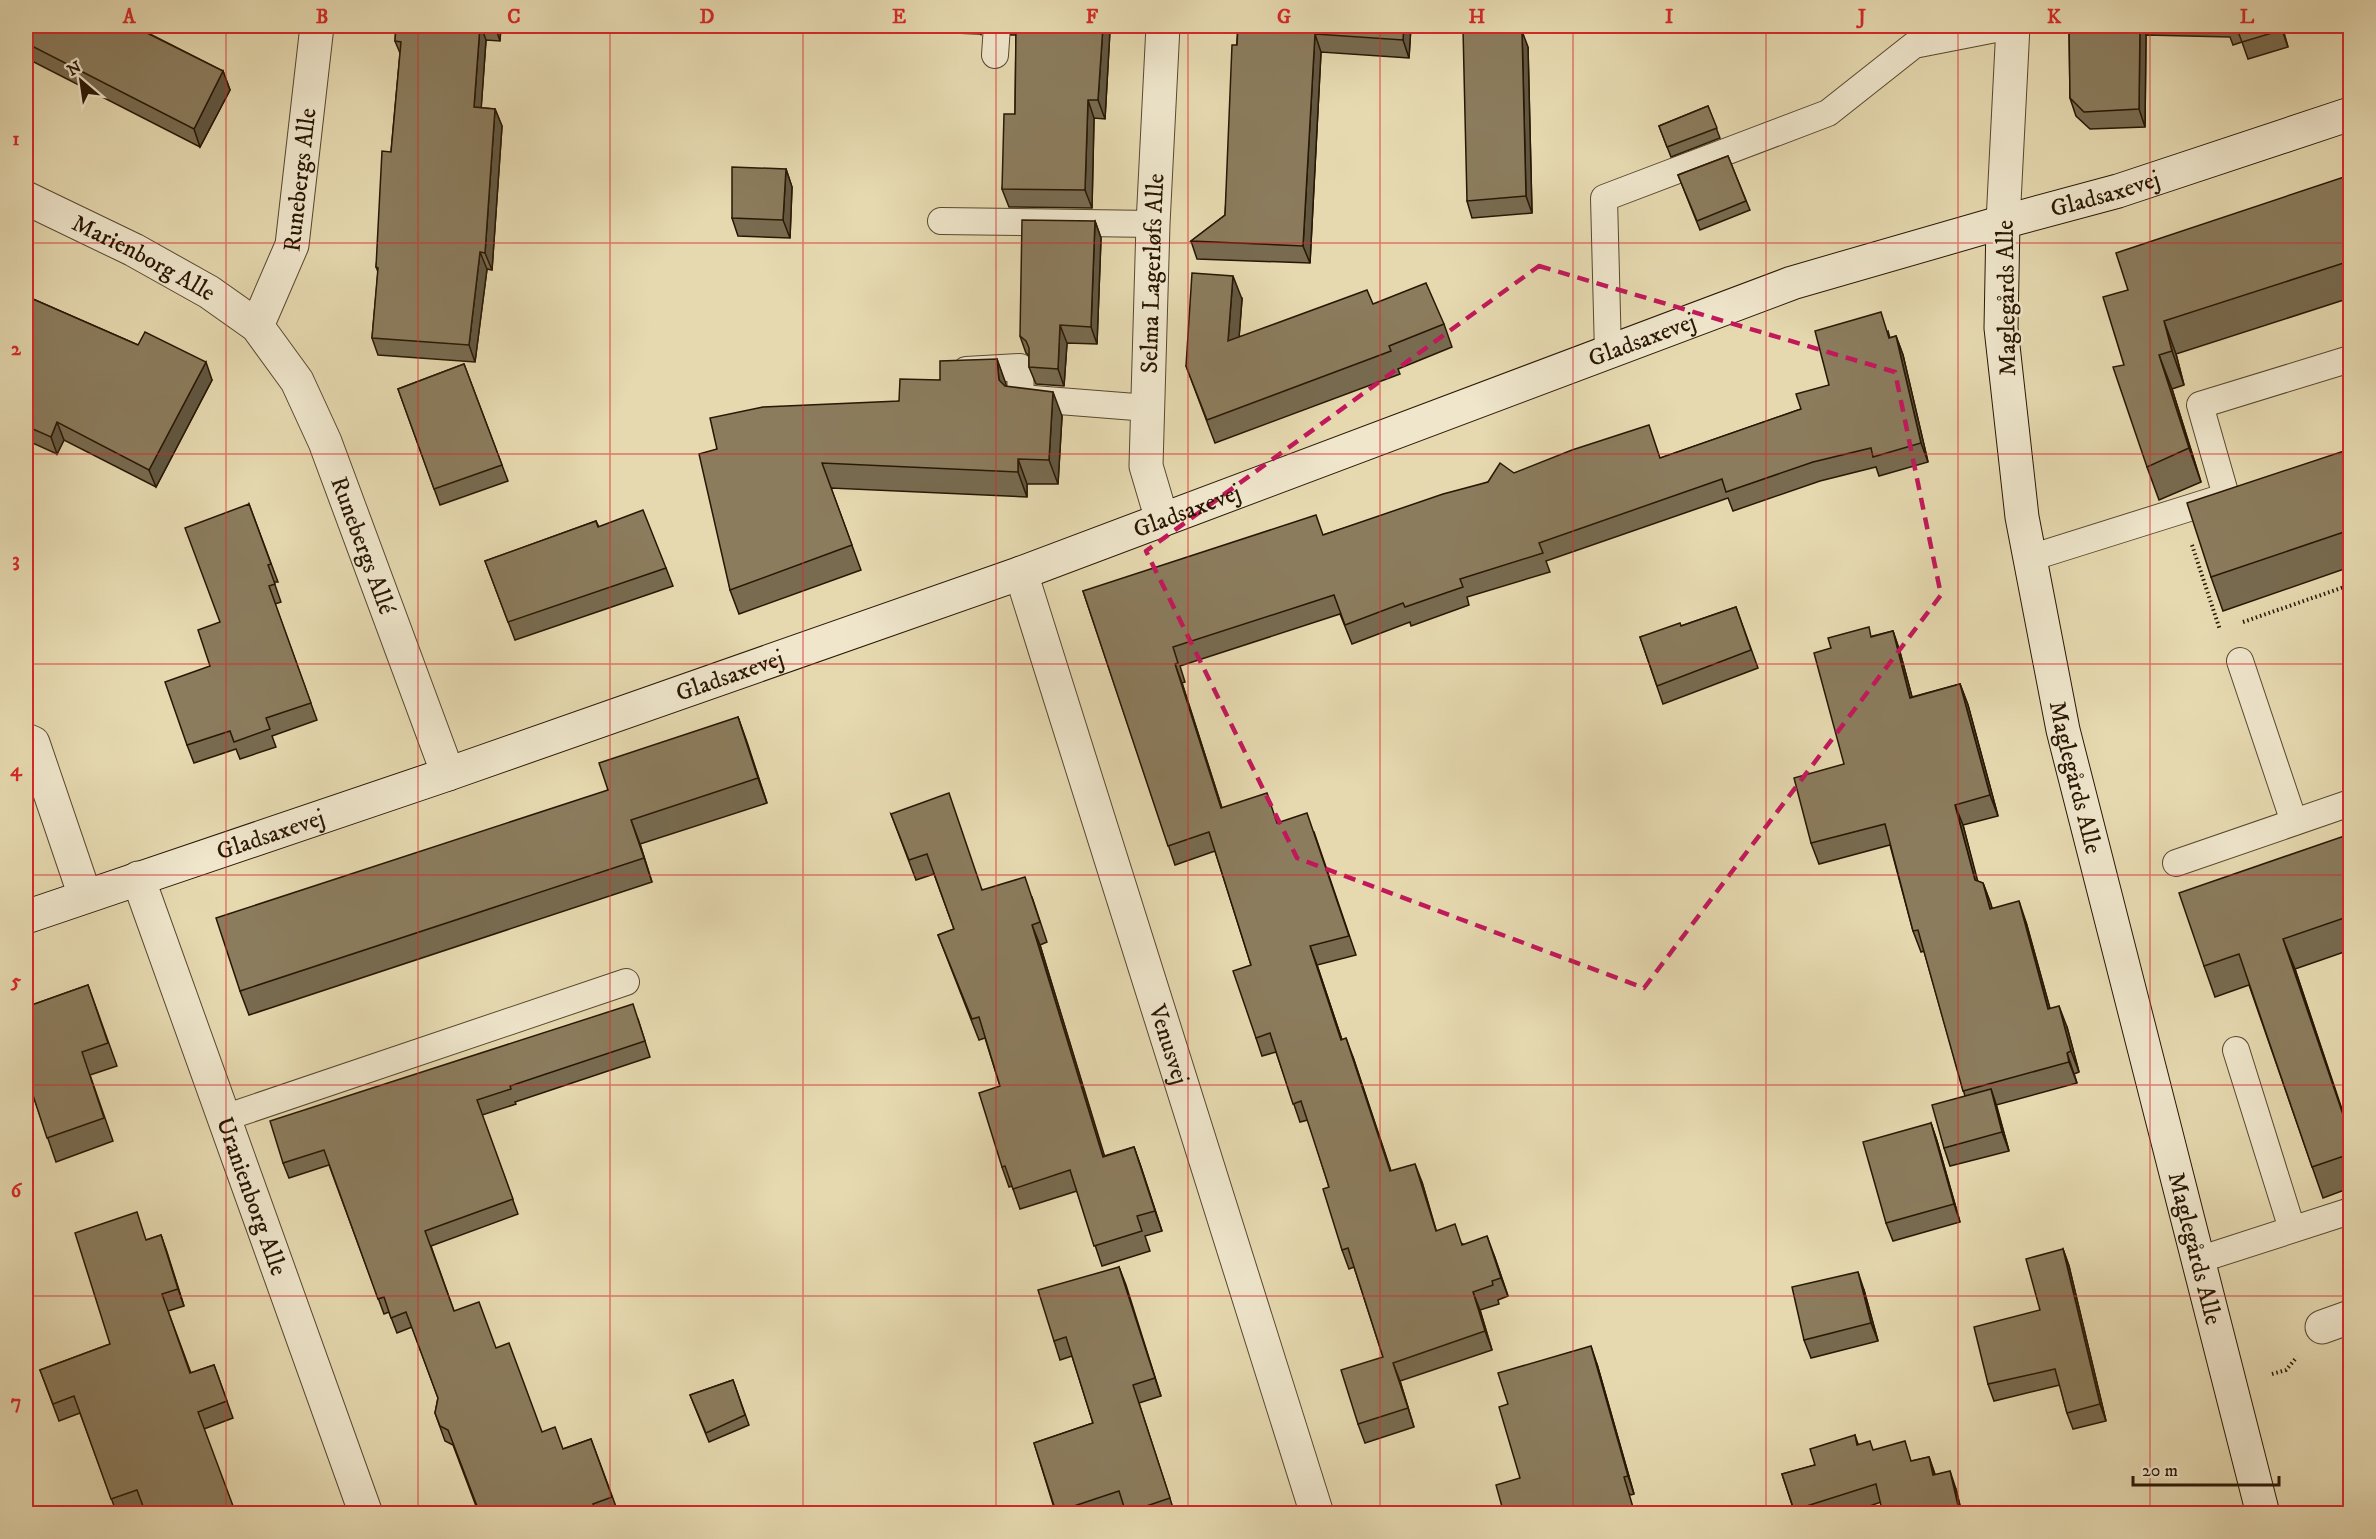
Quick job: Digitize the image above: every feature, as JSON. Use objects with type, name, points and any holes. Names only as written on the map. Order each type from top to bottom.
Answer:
[{"type":"street","name":"Runebergs Alle","points":[[257,326],[292,245],[318,26]]},
{"type":"street","name":"Selma Lagerløfs Alle","points":[[1162,520],[1146,466],[1163,26]]},
{"type":"street","name":"Maglegårds Alle","points":[[2012,26],[2003,222],[2001,328],[2022,517],[2063,730],[2263,1514]]},
{"type":"street","name":"Gladsaxevej","points":[[26,916],[448,774],[1021,573],[1792,284],[2118,191],[2350,114]]},
{"type":"street","name":"Marienborg Alle","points":[[26,198],[134,250],[210,292],[257,326]]},
{"type":"street","name":"Runebergs Allé","points":[[257,326],[297,381],[325,442],[448,774]]},
{"type":"street","name":"Venusvej","points":[[1021,573],[1317,1514]]},
{"type":"street","points":[[26,740],[33,743],[85,896]]},
{"type":"street","name":"Uranienborg Alle","points":[[138,878],[366,1514]]},
{"type":"lane","points":[[995,55],[997,26]]},
{"type":"lane","points":[[1608,353],[1604,198],[1828,113],[1914,45],[2012,26]]},
{"type":"lane","points":[[941,221],[1154,224]]},
{"type":"lane","points":[[2030,558],[2237,493],[2200,405],[2350,359]]},
{"type":"lane","points":[[945,371],[1020,367],[1021,399],[1148,408]]},
{"type":"lane","points":[[2240,661],[2294,822]]},
{"type":"lane","points":[[2176,863],[2350,803]]},
{"type":"lane","points":[[224,1118],[626,982]]},
{"type":"lane","points":[[2236,1050],[2292,1229]]},
{"type":"lane","points":[[2198,1260],[2350,1211]]},
{"type":"path","points":[[2181,510],[2223,640],[2240,661]]},
{"type":"path","points":[[2242,623],[2350,585]]},
{"type":"path","points":[[2220,630],[2231,626]]},
{"type":"path","points":[[2229,1384],[2286,1370],[2336,1322]]},
{"type":"highlighted area","points":[[1539,266],[1895,372],[1941,595],[1644,988],[1297,858],[1146,551]]},
{"type":"building","points":[[26,26],[133,26],[223,71],[194,129],[26,43]]},
{"type":"building","points":[[396,26],[480,26],[474,107],[495,109],[485,253],[480,252],[469,345],[372,338],[378,268],[376,267],[382,151],[391,152],[401,42],[395,41]]},
{"type":"building","points":[[1016,26],[1103,26],[1098,100],[1088,100],[1085,190],[1002,189],[1004,114],[1015,114]]},
{"type":"building","points":[[1238,26],[1404,26],[1403,40],[1315,34],[1303,246],[1191,241],[1225,215],[1232,45],[1237,45]]},
{"type":"building","points":[[2069,26],[2140,26],[2139,109],[2084,112],[2070,98]]},
{"type":"building","points":[[2236,26],[2281,26],[2282,30],[2242,42]]},
{"type":"building","points":[[1463,29],[1522,31],[1526,196],[1467,201]]},
{"type":"building","points":[[1708,106],[1717,128],[1667,147],[1659,126]]},
{"type":"building","points":[[1728,156],[1746,201],[1697,221],[1678,175]]},
{"type":"building","points":[[732,167],[786,169],[783,220],[732,218]]},
{"type":"building","points":[[2350,175],[2350,261],[2164,321],[2172,351],[2159,355],[2189,448],[2147,467],[2113,367],[2124,365],[2103,297],[2128,290],[2116,253]]},
{"type":"building","points":[[1022,220],[1095,221],[1091,327],[1060,325],[1058,369],[1029,367],[1029,348],[1020,336]]},
{"type":"building","points":[[1192,273],[1233,276],[1228,341],[1367,290],[1373,304],[1426,283],[1444,324],[1389,346],[1391,351],[1207,420],[1186,366]]},
{"type":"building","points":[[26,296],[138,345],[145,332],[206,362],[149,470],[57,422],[51,437],[26,426]]},
{"type":"building","points":[[1881,312],[1889,338],[1896,336],[1921,443],[1873,457],[1871,448],[1813,462],[1726,492],[1722,479],[1539,543],[1543,553],[1460,579],[1463,587],[1405,607],[1403,603],[1345,625],[1334,595],[1173,647],[1178,663],[1175,664],[1221,808],[1267,793],[1277,823],[1307,813],[1349,936],[1310,946],[1341,1040],[1346,1038],[1390,1171],[1415,1164],[1436,1231],[1455,1224],[1462,1245],[1487,1236],[1501,1278],[1492,1281],[1493,1285],[1473,1292],[1485,1331],[1393,1363],[1408,1408],[1358,1424],[1341,1370],[1383,1357],[1348,1248],[1342,1250],[1323,1189],[1329,1187],[1301,1101],[1293,1104],[1270,1033],[1256,1038],[1233,971],[1251,965],[1209,832],[1168,846],[1083,591],[1316,515],[1323,535],[1443,494],[1488,482],[1500,463],[1514,473],[1572,450],[1649,425],[1660,458],[1801,409],[1796,394],[1829,385],[1815,331]]},
{"type":"building","points":[[997,359],[999,380],[1005,386],[1053,392],[1049,460],[1018,459],[1018,472],[822,463],[852,545],[730,590],[699,454],[717,449],[710,418],[763,407],[899,401],[900,379],[940,380],[940,361]]},
{"type":"building","points":[[464,364],[502,465],[434,489],[398,389]]},
{"type":"building","points":[[2350,449],[2350,530],[2211,577],[2187,503]]},
{"type":"building","points":[[249,504],[271,564],[268,565],[275,584],[269,586],[311,703],[266,718],[270,729],[234,742],[230,731],[187,745],[165,682],[210,666],[198,630],[220,622],[185,528]]},
{"type":"building","points":[[643,510],[666,568],[508,622],[485,561],[596,521],[598,527]]},
{"type":"building","points":[[1736,607],[1751,650],[1657,686],[1640,637]]},
{"type":"building","points":[[1869,627],[1871,637],[1893,631],[1910,698],[1960,684],[1990,795],[1955,805],[1975,880],[1983,883],[1990,909],[2019,901],[2048,1009],[2059,1006],[2071,1051],[2067,1053],[2069,1062],[1963,1091],[1918,930],[1913,931],[1885,824],[1811,843],[1794,778],[1844,764],[1814,653],[1831,648],[1828,638]]},
{"type":"building","points":[[738,717],[758,778],[631,820],[644,858],[240,991],[216,918],[608,790],[599,763]]},
{"type":"building","points":[[949,793],[982,890],[1025,877],[1040,922],[1032,925],[1103,1157],[1134,1147],[1155,1211],[1137,1216],[1142,1231],[1094,1246],[1070,1170],[1013,1189],[1005,1166],[1002,1167],[979,1093],[1000,1086],[979,1017],[972,1019],[938,935],[954,929],[927,854],[909,860],[891,814]]},
{"type":"building","points":[[2350,834],[2350,916],[2283,939],[2350,1135],[2350,1154],[2312,1167],[2239,954],[2204,966],[2179,893]]},
{"type":"building","points":[[88,985],[108,1043],[82,1052],[104,1118],[47,1138],[26,1074],[26,1007]]},
{"type":"building","points":[[633,1004],[645,1041],[510,1086],[511,1089],[477,1100],[513,1199],[425,1231],[454,1311],[479,1302],[496,1348],[509,1343],[542,1432],[555,1427],[563,1449],[591,1439],[612,1497],[593,1504],[597,1514],[474,1514],[477,1506],[448,1430],[440,1426],[435,1413],[438,1398],[406,1312],[391,1318],[384,1297],[378,1299],[324,1150],[283,1163],[270,1121]]},
{"type":"building","points":[[1991,1089],[2002,1132],[1944,1148],[1932,1105]]},
{"type":"building","points":[[1931,1123],[1954,1204],[1886,1223],[1863,1142]]},
{"type":"building","points":[[137,1212],[146,1240],[161,1235],[178,1289],[162,1294],[190,1373],[214,1365],[227,1401],[198,1412],[236,1514],[146,1514],[137,1490],[111,1499],[74,1396],[53,1404],[40,1370],[110,1344],[75,1233]]},
{"type":"building","points":[[2063,1249],[2100,1404],[2067,1413],[2055,1369],[1988,1384],[1974,1327],[2040,1310],[2026,1259]]},
{"type":"building","points":[[1119,1267],[1155,1378],[1133,1385],[1170,1498],[1126,1513],[1119,1491],[1056,1512],[1034,1443],[1093,1423],[1066,1337],[1054,1341],[1038,1290]]},
{"type":"building","points":[[1858,1272],[1871,1323],[1804,1340],[1792,1287]]},
{"type":"building","points":[[1591,1346],[1628,1476],[1624,1477],[1635,1514],[1504,1514],[1496,1485],[1520,1478],[1499,1407],[1508,1404],[1498,1373]]},
{"type":"building","points":[[733,1380],[745,1415],[706,1433],[690,1395]]},
{"type":"building","points":[[1855,1435],[1857,1445],[1870,1441],[1873,1450],[1905,1441],[1911,1461],[1929,1457],[1933,1475],[1950,1471],[1960,1514],[1883,1514],[1876,1484],[1794,1510],[1782,1474],[1815,1465],[1810,1449]]}]
